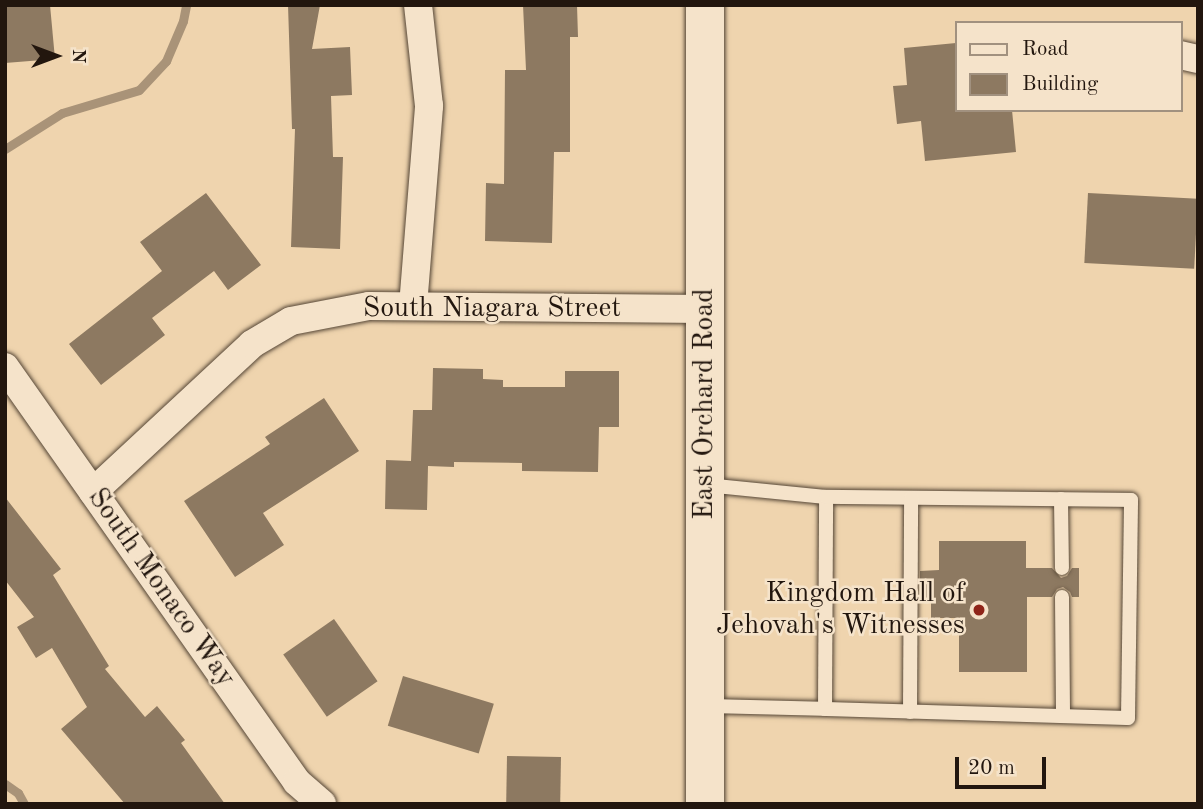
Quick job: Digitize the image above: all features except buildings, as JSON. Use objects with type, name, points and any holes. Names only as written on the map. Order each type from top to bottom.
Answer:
[{"type":"main road","name":"East Orchard Road","points":[[705,5],[705,804]]},
{"type":"street","points":[[413,306],[429,106],[418,5]]},
{"type":"street","name":"South Niagara Street","points":[[93,492],[252,344],[291,321],[369,306],[705,309]]},
{"type":"street","name":"South Monaco Way","points":[[5,367],[297,782],[322,804]]},
{"type":"lane","points":[[705,485],[826,497],[1131,500],[1128,718],[705,706]]},
{"type":"lane","points":[[825,709],[826,497]]},
{"type":"lane","points":[[910,712],[911,498]]},
{"type":"lane","points":[[1061,499],[1062,568]]},
{"type":"lane","points":[[1062,597],[1063,716]]},
{"type":"waterway","points":[[5,149],[62,113],[139,90],[166,61],[183,21],[186,5]]},
{"type":"waterway","points":[[5,784],[18,793],[24,804]]},
{"type":"place","name":"Kingdom Hall of Jehovah's Witnesses","points":[[979,610]]}]
